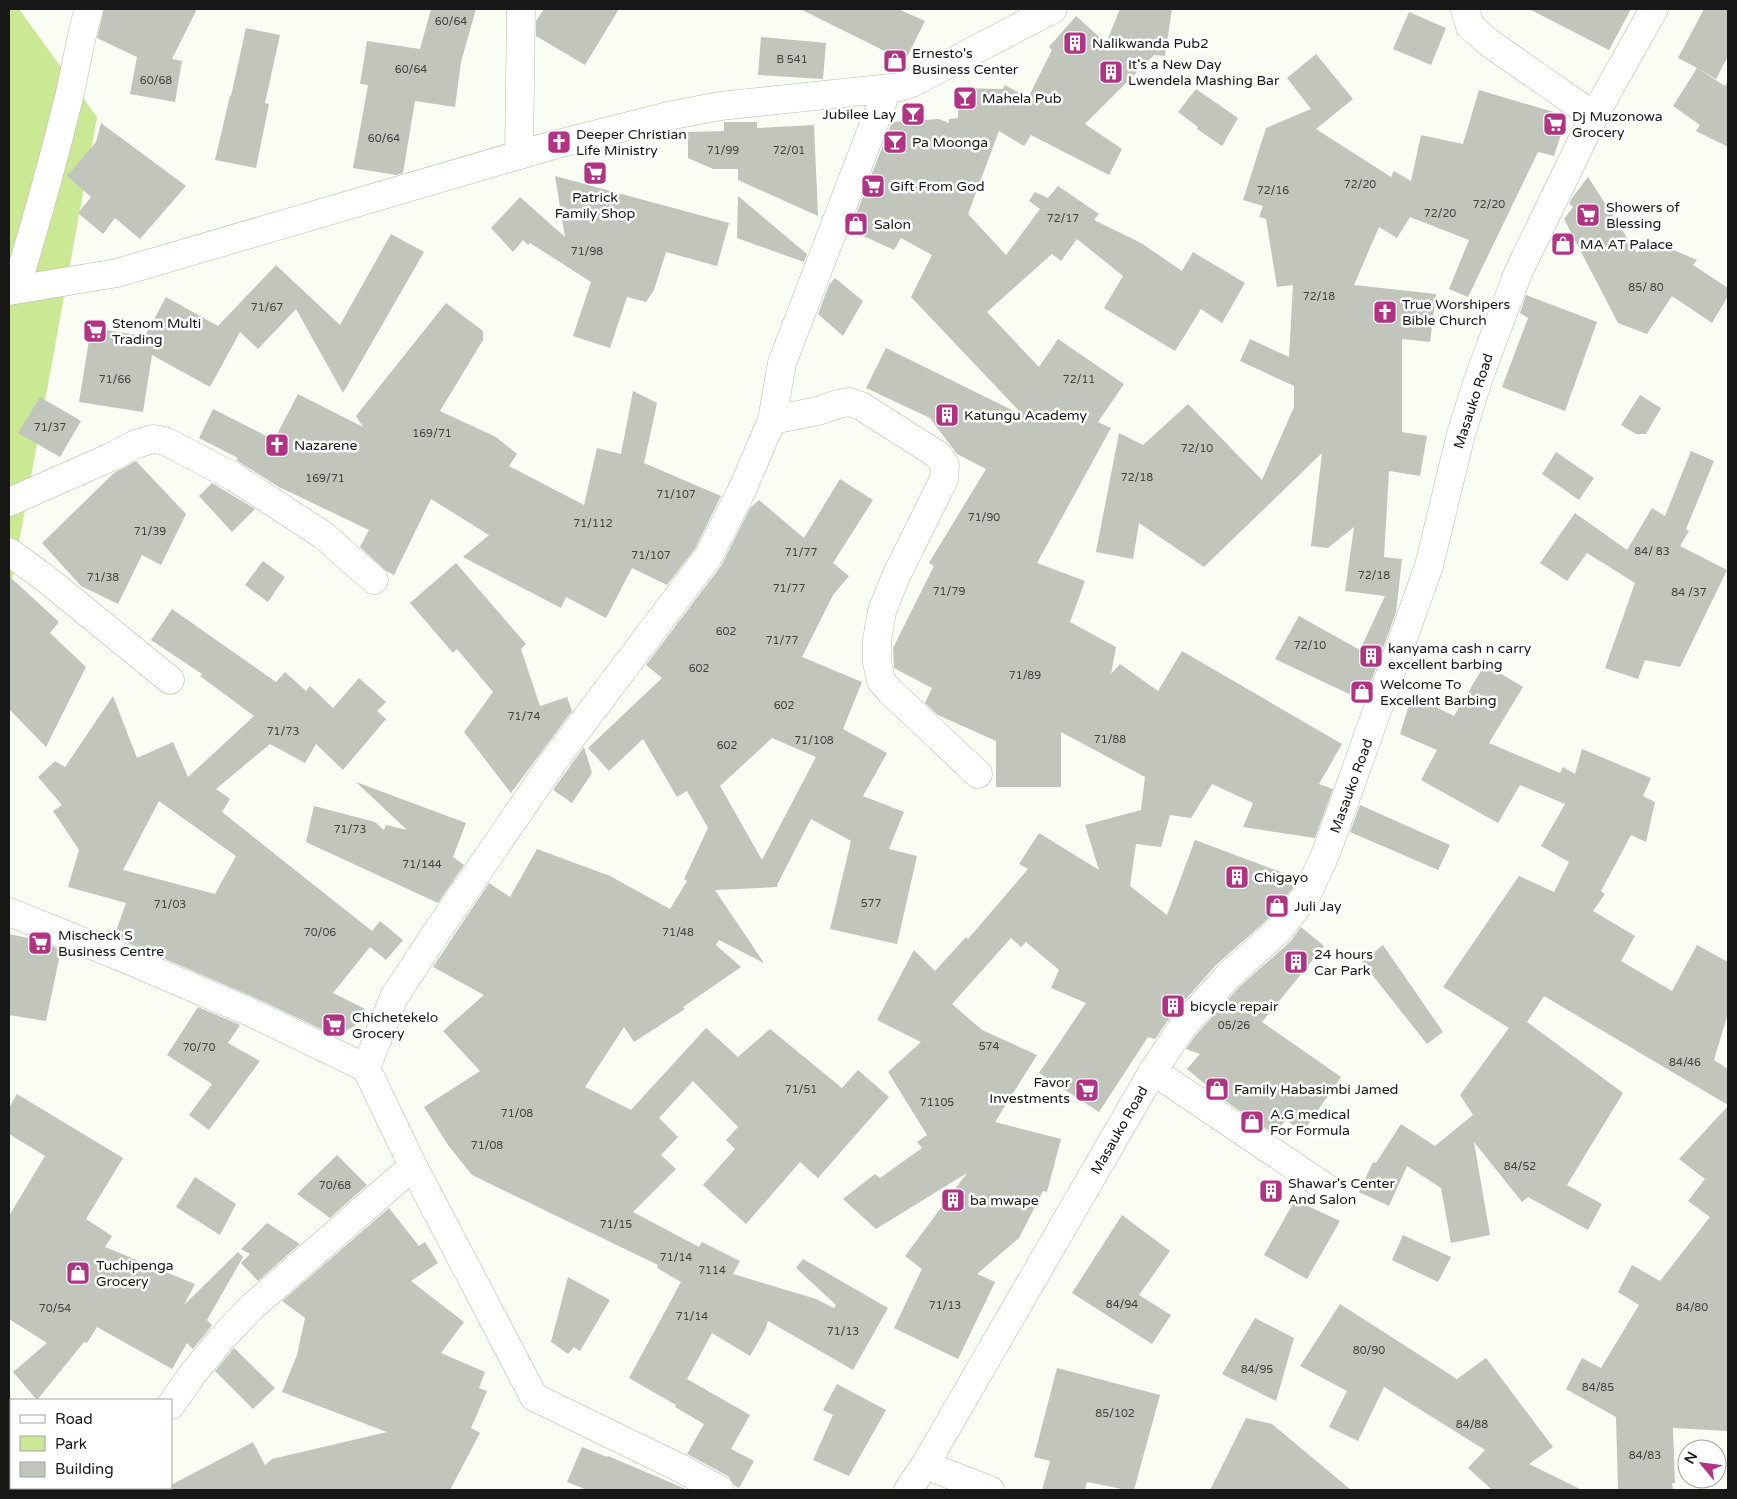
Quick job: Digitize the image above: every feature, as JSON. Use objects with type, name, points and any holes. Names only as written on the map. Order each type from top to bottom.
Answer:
[{"type":"street","points":[[89,9],[67,108],[39,212],[13,289],[117,273],[550,146],[668,116],[720,106],[887,90],[912,83],[1053,9]]},
{"type":"street","points":[[519,155],[521,9]]},
{"type":"street","points":[[1465,9],[1470,26],[1488,42],[1594,116]]},
{"type":"street","name":"Masauko Road","points":[[908,1490],[925,1465],[1153,1071],[1183,1026],[1228,976],[1284,924],[1306,896],[1322,862],[1429,566],[1461,434],[1479,377],[1518,273],[1594,116],[1654,9]]},
{"type":"street","points":[[366,1068],[394,997],[436,933],[553,762],[708,557],[742,490],[772,420],[782,362],[887,90]]},
{"type":"street","points":[[772,420],[818,412],[849,402],[861,406],[938,455],[945,465],[944,480],[896,576],[882,611],[877,640],[877,662],[881,681],[890,691],[978,774]]},
{"type":"street","points":[[9,502],[136,444],[153,439],[166,441],[234,477],[323,535],[374,580]]},
{"type":"street","points":[[9,552],[45,578],[170,680]]},
{"type":"street","points":[[9,912],[126,959],[254,1014],[366,1068],[413,1166],[534,1397],[680,1468],[720,1490]]},
{"type":"street","points":[[1153,1071],[1331,1190]]},
{"type":"street","points":[[172,1404],[191,1376],[222,1338],[253,1306],[413,1166]]},
{"type":"street","points":[[925,1465],[990,1490]]},
{"type":"green space","points":[[9,9],[19,9],[97,117],[9,597]]},
{"type":"building","points":[[104,9],[197,9],[172,59],[182,61],[175,102],[130,94],[137,57],[97,38]]},
{"type":"building","points":[[431,9],[476,9],[461,62],[455,107],[415,101],[403,173],[396,175],[353,168],[368,85],[360,84],[367,41],[420,49]]},
{"type":"building","points":[[544,9],[619,9],[585,65],[536,36],[536,21]]},
{"type":"building","points":[[800,9],[898,9],[925,21],[905,61]]},
{"type":"building","points":[[1120,9],[1172,9],[1165,56],[1154,55],[1085,124],[1122,149],[1109,175],[1031,135],[1024,146],[999,131],[968,214],[1006,255],[1040,209],[1029,201],[1035,192],[1048,198],[1058,186],[1099,214],[1094,220],[1141,243],[1182,271],[1193,252],[1245,283],[1222,323],[1201,309],[1175,351],[1104,308],[1123,276],[1077,239],[1061,261],[1052,254],[987,312],[1039,367],[1058,339],[1124,384],[1098,422],[1111,428],[1037,563],[1085,581],[1070,622],[1116,647],[1111,674],[1120,664],[1158,691],[1182,651],[1342,744],[1319,784],[1333,789],[1315,838],[1243,827],[1253,803],[1212,784],[1191,818],[1170,815],[1161,847],[1136,844],[1130,886],[1167,915],[1195,840],[1297,878],[1293,888],[1267,920],[1216,965],[1171,1016],[1155,1039],[1148,1037],[1099,1112],[1039,1073],[1086,1003],[1051,988],[1059,970],[1026,942],[1021,947],[1011,938],[952,1004],[982,1030],[1037,1055],[995,1122],[1061,1139],[1047,1192],[1043,1191],[1019,1238],[977,1274],[995,1282],[958,1359],[894,1328],[922,1269],[905,1256],[967,1173],[876,1229],[843,1199],[875,1174],[880,1178],[922,1148],[917,1142],[927,1135],[888,1072],[921,1042],[877,1020],[914,950],[935,971],[966,937],[968,939],[1028,869],[1019,864],[1039,833],[1099,870],[1085,825],[1141,810],[1145,777],[1061,732],[1061,787],[996,787],[996,741],[938,715],[925,703],[932,688],[894,668],[893,648],[934,566],[929,563],[986,469],[957,454],[930,418],[866,388],[886,348],[1024,416],[911,297],[932,255],[901,238],[894,250],[850,230],[892,122],[939,119],[949,123],[949,119],[958,118],[958,88],[1003,89],[1005,85],[1028,98],[1052,50],[1049,47],[1076,16],[1106,43]]},
{"type":"building","points":[[1529,9],[1631,9],[1609,50]]},
{"type":"building","points":[[1704,9],[1728,9],[1728,56],[1716,79],[1678,58]]},
{"type":"building","points":[[1409,12],[1446,28],[1431,65],[1393,49]]},
{"type":"building","points":[[246,28],[280,35],[265,103],[269,104],[256,168],[215,160]]},
{"type":"building","points":[[761,37],[826,43],[823,79],[758,75]]},
{"type":"building","points":[[1316,54],[1353,99],[1316,129],[1391,177],[1394,171],[1411,181],[1421,135],[1463,144],[1479,90],[1567,116],[1554,156],[1538,152],[1468,297],[1449,289],[1469,240],[1410,217],[1397,238],[1379,227],[1354,285],[1436,294],[1430,342],[1402,339],[1402,432],[1427,436],[1420,476],[1389,471],[1384,557],[1402,559],[1396,612],[1364,701],[1275,659],[1299,616],[1360,650],[1385,596],[1345,591],[1354,527],[1328,548],[1311,546],[1322,453],[1204,567],[1139,523],[1133,559],[1096,552],[1119,433],[1143,445],[1188,404],[1262,480],[1294,407],[1294,386],[1240,361],[1250,339],[1289,357],[1293,285],[1277,287],[1266,219],[1259,217],[1263,206],[1243,200],[1266,128],[1311,109],[1287,78]]},
{"type":"building","points":[[1697,68],[1725,86],[1728,81],[1728,147],[1696,131],[1700,125],[1673,106]]},
{"type":"building","points":[[1196,89],[1238,118],[1222,146],[1197,129],[1198,127],[1178,112]]},
{"type":"building","points":[[724,122],[757,122],[757,128],[814,125],[818,216],[738,180],[738,169],[713,169],[688,158],[688,132],[724,131]]},
{"type":"building","points":[[101,123],[186,186],[140,239],[115,218],[103,234],[78,213],[91,197],[67,176],[96,142]]},
{"type":"building","points":[[555,176],[729,223],[717,266],[666,252],[654,290],[646,302],[627,297],[610,348],[573,336],[591,282],[530,243],[528,245],[523,240],[513,252],[491,228],[520,197],[565,237]]},
{"type":"building","points":[[1588,177],[1637,253],[1648,239],[1697,260],[1693,265],[1728,288],[1728,296],[1712,323],[1672,296],[1647,334],[1618,323],[1564,219],[1573,207],[1569,204],[1572,198]]},
{"type":"building","points":[[738,196],[807,254],[804,262],[737,238]]},
{"type":"building","points":[[391,234],[424,252],[343,393],[296,309],[258,349],[240,332],[210,387],[152,355],[143,412],[79,402],[91,328],[145,336],[166,297],[218,326],[276,265],[340,325]]},
{"type":"building","points":[[835,278],[863,301],[843,336],[818,314],[829,285]]},
{"type":"building","points":[[1526,295],[1597,322],[1565,411],[1502,387],[1528,318],[1520,313]]},
{"type":"building","points":[[446,303],[483,331],[483,340],[440,411],[496,437],[517,454],[509,466],[584,505],[597,448],[621,454],[633,391],[657,403],[644,463],[721,496],[695,549],[667,585],[632,568],[606,618],[566,597],[561,608],[463,557],[489,535],[431,499],[394,575],[386,571],[360,547],[369,530],[279,487],[236,460],[238,458],[199,438],[213,409],[274,440],[298,394],[363,427],[356,416]]},
{"type":"building","points":[[1640,395],[1661,408],[1646,434],[1636,434],[1621,425]]},
{"type":"building","points":[[40,397],[81,421],[60,457],[18,433]]},
{"type":"building","points":[[1691,451],[1714,461],[1686,529],[1689,531],[1680,546],[1727,570],[1680,667],[1645,660],[1638,679],[1605,668],[1635,583],[1587,553],[1567,581],[1540,563],[1575,513],[1627,550],[1652,508],[1665,516]]},
{"type":"building","points":[[1556,452],[1594,478],[1579,500],[1542,474]]},
{"type":"building","points":[[136,461],[186,514],[161,565],[142,555],[118,604],[81,586],[42,543],[114,473]]},
{"type":"building","points":[[840,479],[873,500],[833,563],[849,576],[833,595],[802,657],[862,682],[843,729],[887,753],[863,796],[904,812],[889,849],[917,856],[897,944],[830,929],[851,841],[811,819],[777,887],[715,890],[764,963],[719,940],[716,945],[741,967],[683,1007],[685,1009],[634,1042],[624,1027],[585,1087],[631,1110],[706,1028],[738,1057],[770,1029],[842,1088],[858,1070],[889,1097],[818,1178],[800,1162],[746,1224],[703,1185],[735,1149],[726,1140],[738,1127],[693,1081],[659,1118],[678,1137],[661,1155],[676,1169],[633,1212],[699,1247],[702,1242],[740,1261],[733,1274],[816,1299],[834,1308],[836,1305],[796,1268],[803,1259],[888,1308],[853,1370],[768,1321],[750,1356],[712,1333],[687,1379],[750,1415],[731,1449],[754,1461],[739,1488],[734,1485],[728,1476],[687,1454],[704,1424],[675,1407],[676,1405],[629,1378],[681,1282],[657,1268],[658,1265],[472,1175],[448,1145],[424,1107],[480,1071],[443,1031],[484,995],[433,967],[489,883],[510,897],[537,849],[610,876],[670,909],[687,881],[684,879],[708,828],[687,791],[677,797],[643,739],[609,771],[588,748],[662,678],[646,665],[721,566],[750,508],[759,500],[804,538]],"holes":[[[772,738],[816,757],[762,860],[720,786]]]},
{"type":"building","points":[[212,483],[255,509],[232,532],[199,496]]},
{"type":"building","points":[[263,561],[285,577],[268,602],[245,585]]},
{"type":"building","points":[[456,563],[526,644],[521,649],[540,706],[567,697],[572,711],[511,793],[464,732],[493,692],[457,649],[453,653],[410,603]]},
{"type":"building","points":[[9,576],[59,622],[50,633],[86,667],[46,747],[9,709]]},
{"type":"building","points":[[172,609],[276,682],[285,672],[306,691],[310,686],[333,708],[359,678],[386,702],[377,711],[386,719],[343,770],[316,744],[305,763],[270,744],[216,789],[230,799],[222,812],[372,931],[380,921],[403,940],[386,960],[370,947],[333,993],[365,1009],[355,1026],[347,1030],[329,1033],[260,1000],[114,937],[126,903],[68,887],[79,850],[53,811],[62,805],[38,777],[55,761],[65,767],[113,696],[137,758],[173,742],[188,777],[254,716],[200,676],[202,674],[151,640]],"holes":[[[159,801],[236,856],[215,894],[123,870]]]},
{"type":"building","points":[[1485,664],[1523,687],[1489,743],[1560,773],[1563,767],[1575,774],[1582,749],[1651,778],[1643,796],[1655,802],[1646,842],[1631,835],[1601,891],[1605,894],[1593,911],[1635,936],[1621,961],[1672,991],[1697,945],[1728,962],[1728,1013],[1714,1060],[1728,1069],[1728,1105],[1544,996],[1527,1022],[1623,1093],[1567,1185],[1602,1204],[1588,1230],[1528,1197],[1522,1202],[1474,1142],[1490,1235],[1451,1243],[1441,1188],[1407,1166],[1389,1206],[1359,1192],[1373,1162],[1376,1163],[1401,1124],[1435,1146],[1473,1115],[1460,1095],[1509,1028],[1443,987],[1519,876],[1554,892],[1569,862],[1541,846],[1565,804],[1520,785],[1498,823],[1421,780],[1437,750],[1400,734],[1412,695],[1454,716]]},
{"type":"building","points":[[584,747],[592,773],[572,803],[553,790]]},
{"type":"building","points":[[356,782],[466,823],[453,857],[464,865],[438,903],[306,842],[314,806],[375,822],[384,830],[386,825],[407,830]]},
{"type":"building","points":[[1360,805],[1450,845],[1438,870],[1350,832]]},
{"type":"building","points":[[1301,927],[1324,946],[1262,1022],[1341,1077],[1303,1132],[1286,1120],[1274,1134],[1224,1100],[1187,1069],[1200,1054],[1186,1049],[1195,1036],[1239,987],[1289,943]]},
{"type":"building","points":[[9,934],[38,940],[61,950],[46,1021],[9,1015]]},
{"type":"building","points":[[1383,945],[1443,1032],[1427,1044],[1362,962]]},
{"type":"building","points":[[198,1007],[240,1025],[228,1043],[260,1061],[209,1130],[189,1115],[212,1084],[167,1055]]},
{"type":"building","points":[[17,1094],[123,1158],[86,1219],[112,1236],[105,1247],[195,1284],[184,1305],[238,1252],[243,1257],[207,1320],[212,1325],[193,1349],[187,1343],[172,1369],[97,1327],[87,1343],[84,1342],[38,1399],[13,1372],[47,1343],[9,1319],[9,1216],[45,1156],[9,1134],[9,1108]]},
{"type":"building","points":[[1728,1106],[1728,1431],[1673,1428],[1675,1483],[1672,1483],[1673,1490],[1618,1490],[1616,1417],[1566,1389],[1582,1358],[1601,1368],[1639,1305],[1618,1292],[1632,1265],[1660,1281],[1710,1217],[1688,1201],[1705,1179],[1679,1159]]},
{"type":"building","points":[[337,1155],[367,1185],[330,1218],[297,1194]]},
{"type":"building","points":[[195,1177],[236,1204],[220,1235],[176,1207]]},
{"type":"building","points":[[1295,1200],[1340,1221],[1307,1279],[1264,1255]]},
{"type":"building","points":[[389,1208],[419,1246],[425,1242],[438,1263],[411,1281],[464,1322],[441,1353],[485,1372],[479,1388],[487,1391],[471,1428],[480,1433],[450,1490],[161,1490],[172,1489],[172,1484],[253,1442],[265,1465],[272,1459],[387,1432],[282,1392],[297,1355],[305,1318],[282,1301]]},
{"type":"building","points":[[1122,1215],[1170,1251],[1139,1295],[1171,1315],[1152,1344],[1072,1293]]},
{"type":"building","points":[[267,1223],[300,1244],[258,1281],[241,1263],[250,1254],[241,1249]]},
{"type":"building","points":[[1403,1235],[1451,1257],[1438,1282],[1392,1260]]},
{"type":"building","points":[[568,1277],[610,1300],[580,1351],[574,1347],[568,1354],[551,1342]]},
{"type":"building","points":[[1340,1304],[1457,1379],[1486,1358],[1553,1447],[1529,1464],[1582,1490],[1492,1490],[1468,1468],[1485,1450],[1384,1387],[1358,1441],[1329,1427],[1347,1391],[1300,1366]]},
{"type":"building","points":[[1255,1318],[1294,1338],[1276,1401],[1222,1374]]},
{"type":"building","points":[[234,1348],[275,1388],[253,1409],[215,1371]]},
{"type":"building","points":[[1057,1368],[1160,1395],[1134,1490],[1087,1482],[1085,1490],[1042,1490],[1050,1461],[1034,1457]]},
{"type":"building","points":[[837,1384],[886,1410],[849,1476],[813,1460],[833,1415],[823,1410]]},
{"type":"building","points":[[1246,1418],[1272,1424],[1351,1490],[1210,1490]]},
{"type":"building","points":[[582,1447],[688,1490],[587,1490],[567,1482]]},
{"type":"place","name":"Nalikwanda Pub2","points":[[1075,43]]},
{"type":"place","name":"Ernesto's Business Center","points":[[895,61]]},
{"type":"place","name":"It's a New Day Lwendela Mashing Bar","points":[[1111,72]]},
{"type":"place","name":"Mahela Pub","points":[[965,98]]},
{"type":"place","name":"Jubilee Lay","points":[[913,114]]},
{"type":"place","name":"Dj Muzonowa Grocery","points":[[1555,124]]},
{"type":"place","name":"Deeper Christian Life Ministry","points":[[559,142]]},
{"type":"place","name":"Pa Moonga","points":[[895,142]]},
{"type":"place","name":"Patrick Family Shop","points":[[595,173]]},
{"type":"place","name":"Gift From God","points":[[873,186]]},
{"type":"place","name":"Showers of Blessing","points":[[1588,215]]},
{"type":"place","name":"Salon","points":[[856,224]]},
{"type":"place","name":"MA AT Palace","points":[[1563,244]]},
{"type":"place","name":"True Worshipers Bible Church","points":[[1385,312]]},
{"type":"place","name":"Stenom Multi Trading","points":[[95,331]]},
{"type":"place","name":"Katungu Academy","points":[[947,415]]},
{"type":"place","name":"Nazarene","points":[[277,445]]},
{"type":"place","name":"kanyama cash n carry excellent barbing","points":[[1371,656]]},
{"type":"place","name":"Welcome To Excellent Barbing","points":[[1362,692]]},
{"type":"place","name":"Chigayo","points":[[1237,877]]},
{"type":"place","name":"Juli Jay","points":[[1277,906]]},
{"type":"place","name":"Mischeck S Business Centre","points":[[40,943]]},
{"type":"place","name":"24 hours Car Park","points":[[1296,962]]},
{"type":"place","name":"bicycle repair","points":[[1173,1006]]},
{"type":"place","name":"Chichetekelo Grocery","points":[[334,1025]]},
{"type":"place","name":"Family Habasimbi Jamed","points":[[1217,1089]]},
{"type":"place","name":"Favor Investments","points":[[1087,1090]]},
{"type":"place","name":"A.G medical For Formula","points":[[1252,1122]]},
{"type":"place","name":"Shawar's Center And Salon","points":[[1271,1191]]},
{"type":"place","name":"ba mwape","points":[[953,1200]]},
{"type":"place","name":"Tuchipenga Grocery","points":[[78,1273]]}]
